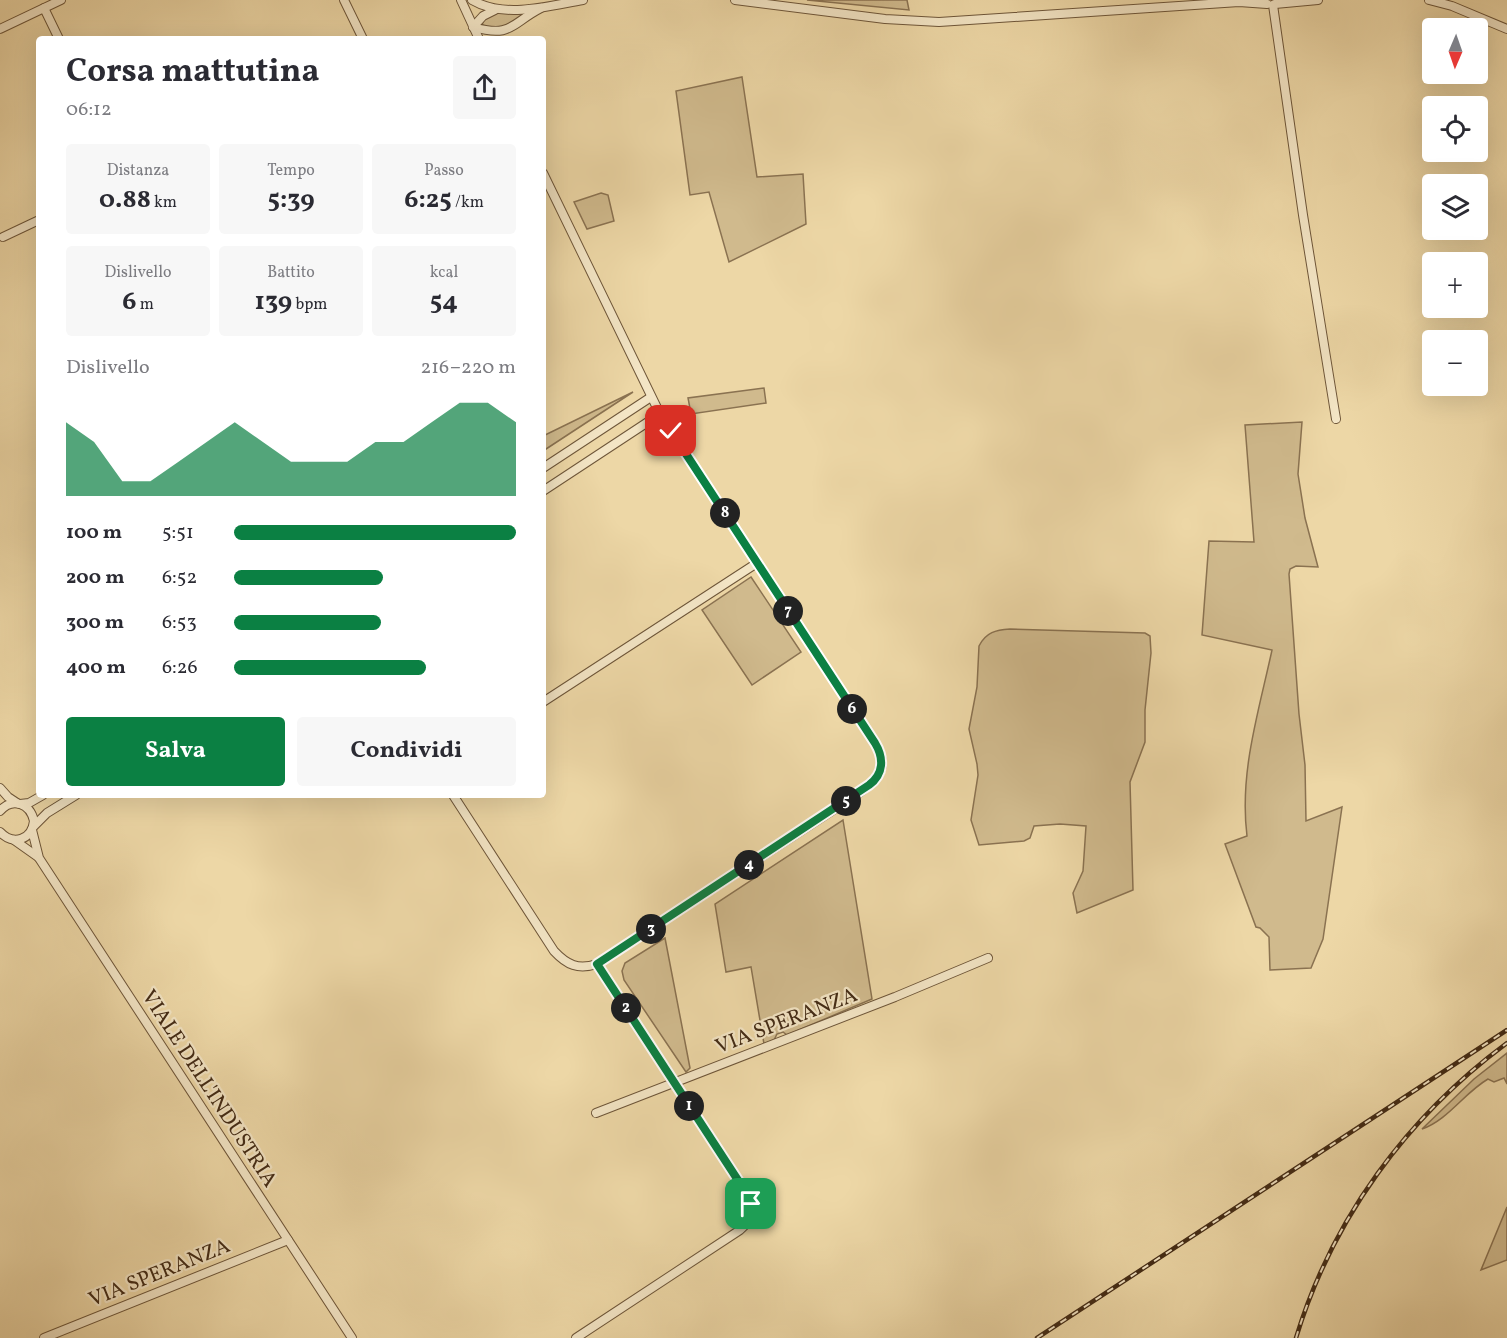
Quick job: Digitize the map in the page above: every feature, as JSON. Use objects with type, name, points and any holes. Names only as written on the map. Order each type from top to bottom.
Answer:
[{"type":"street","points":[[0,29],[61,0]]},
{"type":"street","points":[[344,0],[362,36]]},
{"type":"street","points":[[461,0],[478,36]]},
{"type":"street","points":[[472,0],[497,10]]},
{"type":"street","points":[[473,27],[483,15],[497,10],[583,0]]},
{"type":"street","points":[[735,0],[885,20],[939,22],[1242,1],[1271,3],[1318,0]]},
{"type":"street","points":[[1429,0],[1452,6],[1507,29]]},
{"type":"street","points":[[1271,3],[1336,419]]},
{"type":"street","points":[[508,36],[522,19],[545,6]]},
{"type":"street","points":[[44,8],[58,36]]},
{"type":"street","points":[[473,27],[492,32],[513,28]]},
{"type":"street","points":[[455,798],[554,951],[568,964],[576,967],[597,964],[863,790],[874,782],[879,774],[882,760],[877,747],[660,414],[546,179]]},
{"type":"street","points":[[3,237],[36,221]]},
{"type":"street","points":[[546,466],[651,397]]},
{"type":"street","points":[[546,489],[660,414]]},
{"type":"street","points":[[546,700],[757,563]]},
{"type":"street","points":[[0,788],[8,797],[25,806],[33,815],[39,858]]},
{"type":"street","points":[[0,811],[8,805],[29,804],[39,798]]},
{"type":"street","points":[[0,843],[25,838],[47,813],[71,798]]},
{"type":"street","points":[[0,832],[39,858]]},
{"type":"street","name":"VIALE DELL'INDUSTRIA","points":[[39,858],[352,1338]]},
{"type":"street","name":"VIA SPERANZA","points":[[596,1113],[675,1084],[988,958]]},
{"type":"street","points":[[576,1338],[740,1230],[749,1219],[752,1206],[597,964]]},
{"type":"street","name":"VIA SPERANZA","points":[[44,1338],[288,1240]]},
{"type":"shaded area","points":[[807,0],[907,0],[909,10]]},
{"type":"shaded area","points":[[495,13],[526,13],[501,28],[482,25],[484,19]]},
{"type":"shaded area","points":[[742,77],[757,177],[803,174],[806,224],[729,262],[709,192],[690,195],[676,91]]},
{"type":"shaded area","points":[[601,193],[608,195],[614,221],[587,229],[574,202]]},
{"type":"shaded area","points":[[764,388],[766,403],[691,414],[688,398]]},
{"type":"shaded area","points":[[633,392],[546,449],[546,435]]},
{"type":"shaded area","points":[[1302,422],[1298,474],[1305,518],[1318,567],[1296,566],[1290,569],[1289,574],[1305,765],[1306,821],[1342,807],[1323,939],[1311,968],[1270,970],[1269,937],[1256,927],[1225,844],[1247,836],[1245,812],[1248,765],[1272,650],[1202,635],[1209,541],[1254,542],[1245,425]]},
{"type":"shaded area","points":[[751,577],[801,652],[752,685],[702,610]]},
{"type":"shaded area","points":[[1010,629],[1145,633],[1150,636],[1145,742],[1130,782],[1133,890],[1077,913],[1073,893],[1083,871],[1086,826],[1060,824],[1034,826],[1030,838],[1024,841],[979,845],[971,820],[978,775],[969,729],[977,687],[979,646],[992,633]]},
{"type":"shaded area","points":[[843,820],[872,999],[787,1035],[783,1032],[777,1034],[774,1040],[764,1044],[751,967],[726,972],[715,904]]},
{"type":"shaded area","points":[[665,938],[690,1068],[686,1072],[624,980],[622,971],[625,963]]},
{"type":"shaded area","points":[[1507,1053],[1507,1084],[1504,1078],[1494,1082],[1488,1079],[1471,1091],[1448,1113],[1422,1129],[1474,1079]]},
{"type":"shaded area","points":[[1507,1207],[1507,1260],[1481,1270]]},
{"type":"railway","points":[[1037,1338],[1507,1030]]},
{"type":"railway","points":[[1296,1338],[1311,1294],[1330,1252],[1352,1212],[1378,1174],[1406,1137],[1437,1104],[1507,1043]]},
{"type":"route","points":[[671,431],[875,743],[882,760],[879,774],[874,782],[597,964],[747,1194],[751,1204]]}]
